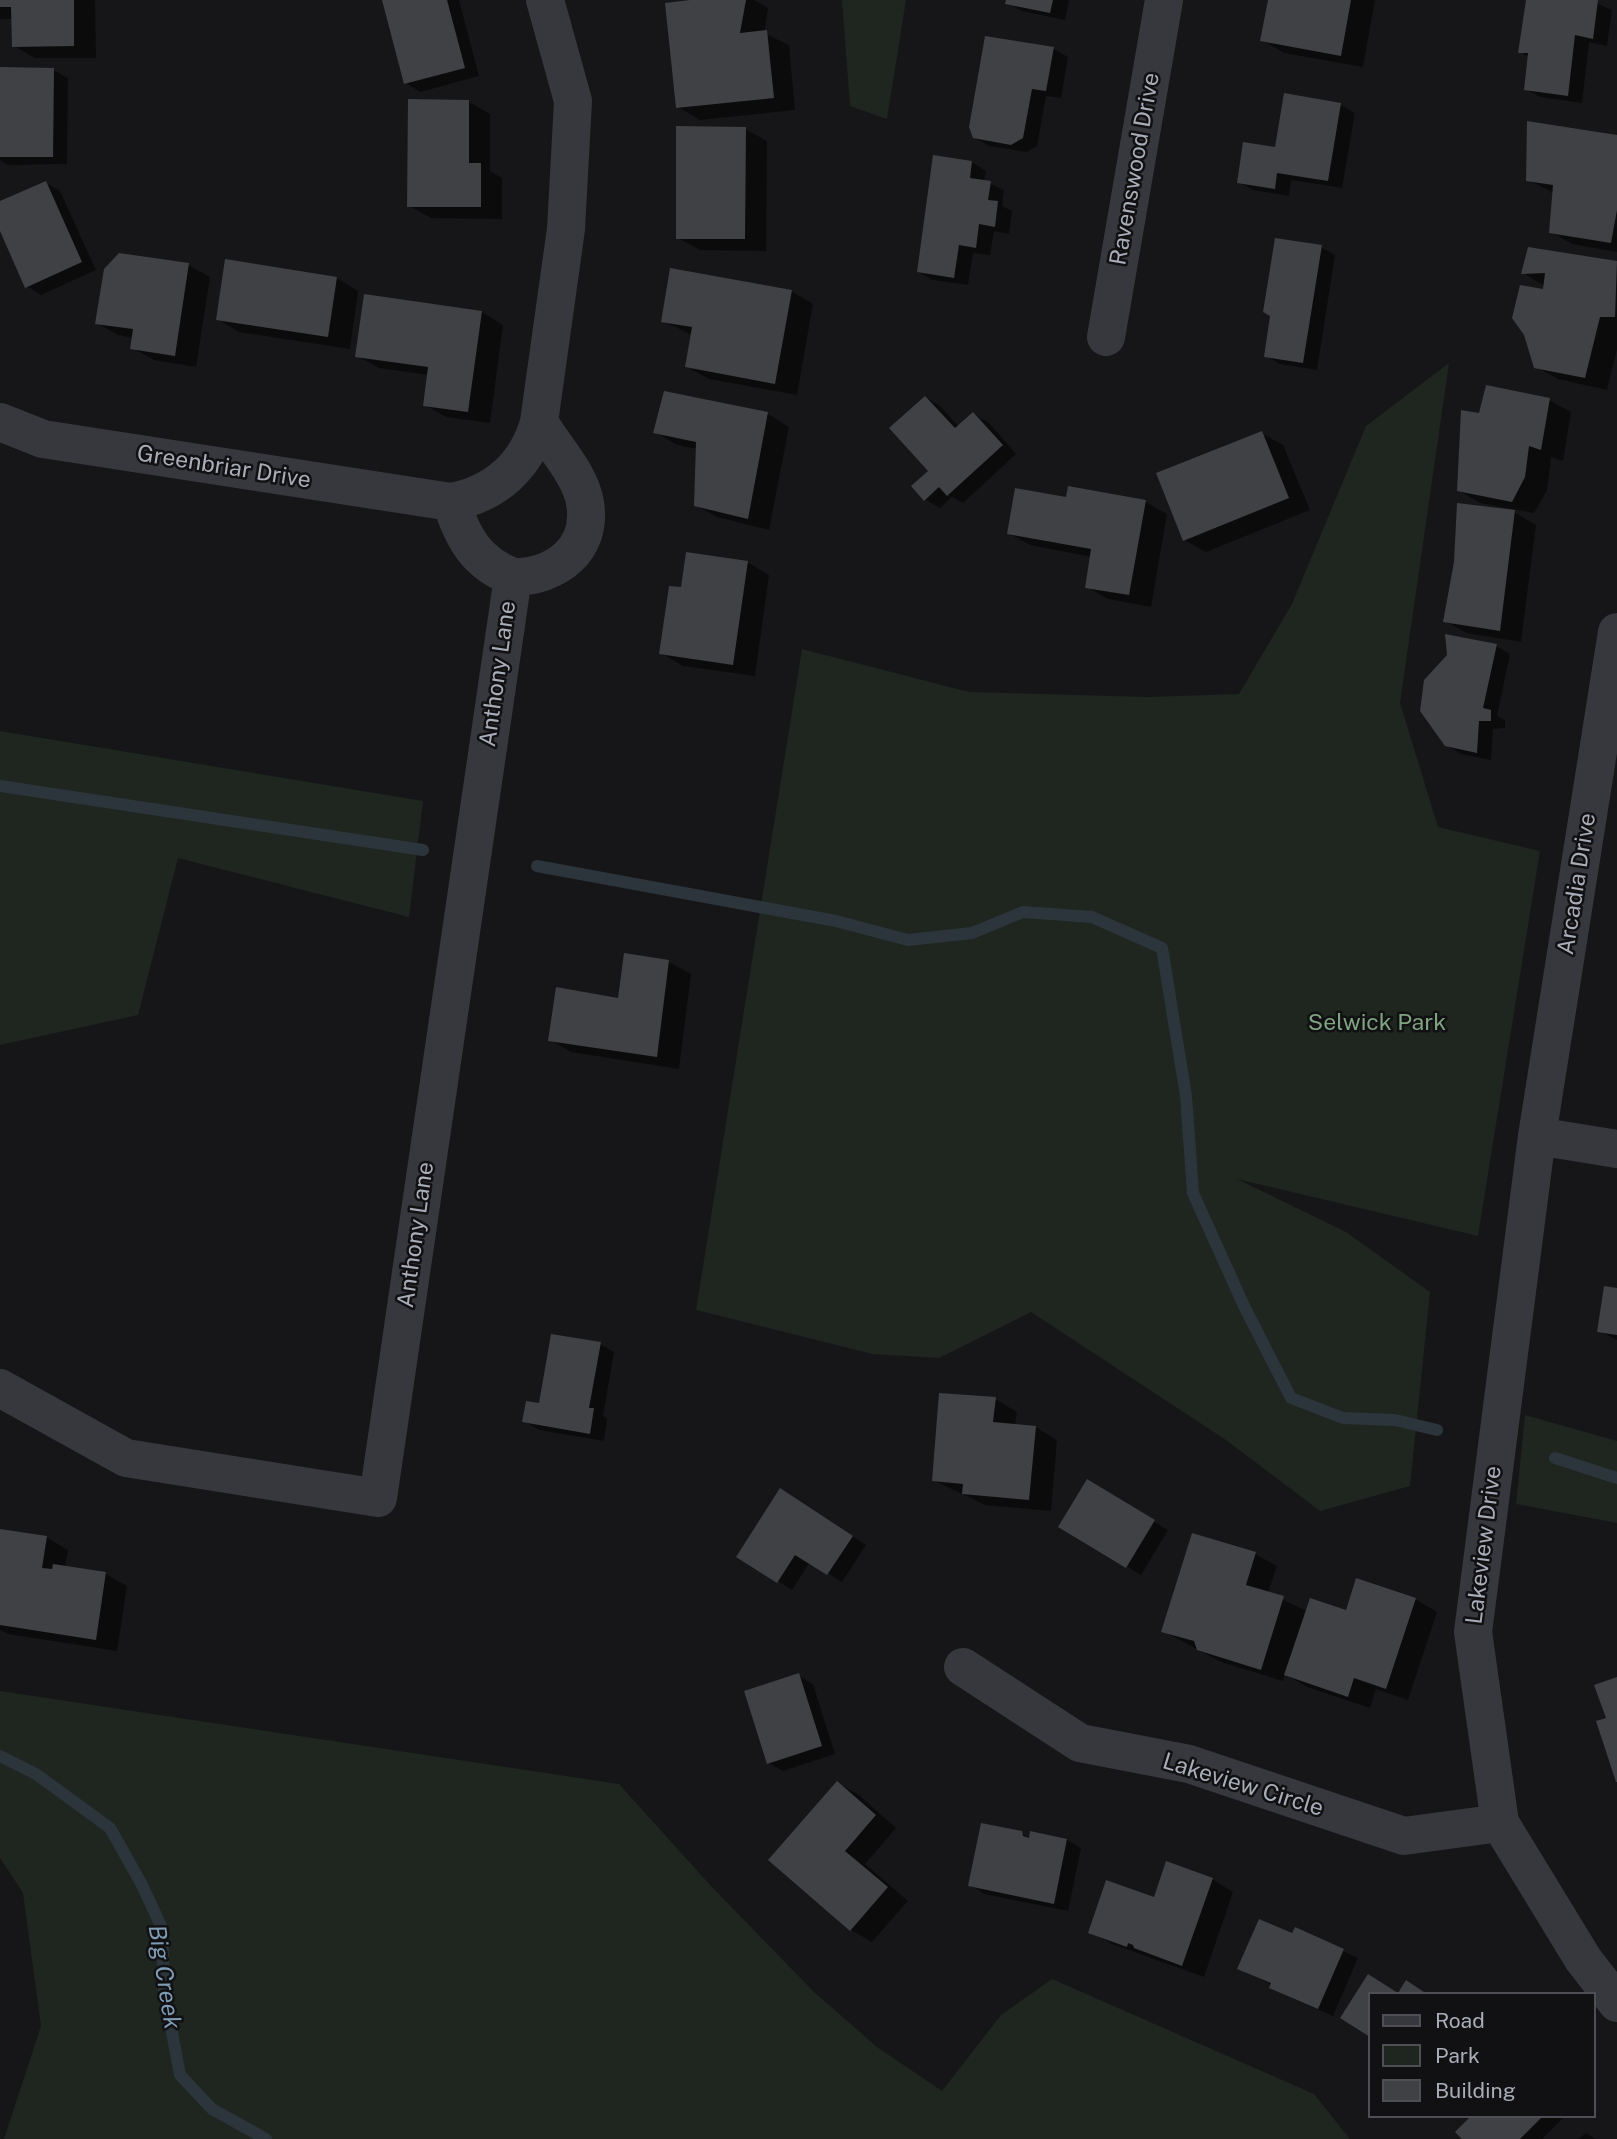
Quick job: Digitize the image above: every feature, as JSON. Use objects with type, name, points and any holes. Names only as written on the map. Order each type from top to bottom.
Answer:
[{"type":"street","points":[[451,502],[472,498],[515,471],[533,444],[539,422],[566,229],[573,102],[545,0]]},
{"type":"street","name":"Ravenswood Drive","points":[[1106,338],[1164,0]]},
{"type":"street","name":"Greenbriar Drive","points":[[0,422],[43,439],[451,502]]},
{"type":"street","name":"Anthony Lane","points":[[451,502],[461,532],[476,555],[496,571],[513,577],[536,577],[568,561],[584,533],[585,502],[571,471],[539,422]]},
{"type":"street","name":"Anthony Lane","points":[[0,1388],[126,1458],[378,1498],[513,577]]},
{"type":"street","name":"Arcadia Drive","points":[[1537,1136],[1617,632]]},
{"type":"street","points":[[1537,1136],[1617,1149]]},
{"type":"street","name":"Lakeview Drive","points":[[1537,1136],[1473,1632],[1500,1824],[1583,1959],[1617,2003]]},
{"type":"street","name":"Lakeview Circle","points":[[963,1667],[1080,1743],[1189,1764],[1404,1836],[1500,1824]]},
{"type":"green space","points":[[842,0],[906,0],[887,119],[850,106]]},
{"type":"green space","name":"Selwick Park","points":[[1449,363],[1400,703],[1438,827],[1540,851],[1478,1236],[1237,1179],[1346,1232],[1430,1292],[1410,1486],[1320,1511],[1226,1440],[1031,1312],[939,1358],[872,1354],[696,1310],[802,649],[969,692],[1148,697],[1239,694],[1292,604],[1366,426]]},
{"type":"green space","points":[[0,731],[423,801],[409,917],[178,858],[138,1015],[0,1045]]},
{"type":"green space","points":[[1525,1415],[1617,1441],[1617,1523],[1516,1504]]},
{"type":"green space","points":[[0,1691],[619,1784],[711,1886],[814,1992],[877,2047],[942,2091],[1001,2015],[1052,1979],[1314,2094],[1350,2139],[4,2139],[41,2026],[23,1893],[0,1858]]},
{"type":"building","points":[[0,0],[74,0],[74,46],[12,47],[11,7],[0,7]]},
{"type":"building","points":[[382,0],[447,0],[465,68],[404,84]]},
{"type":"building","points":[[746,0],[740,33],[767,30],[774,98],[676,108],[665,3]]},
{"type":"building","points":[[1006,0],[1053,0],[1050,13],[1005,4]]},
{"type":"building","points":[[1268,0],[1351,0],[1341,56],[1260,41]]},
{"type":"building","points":[[1526,0],[1598,0],[1593,39],[1575,35],[1568,96],[1524,90],[1528,53],[1518,53]]},
{"type":"building","points":[[985,36],[1054,47],[1046,91],[1032,89],[1023,138],[1011,145],[973,138],[969,127]]},
{"type":"building","points":[[0,67],[54,68],[53,157],[0,157]]},
{"type":"building","points":[[1284,93],[1341,103],[1328,181],[1277,173],[1275,189],[1237,183],[1243,142],[1275,147]]},
{"type":"building","points":[[408,99],[469,100],[469,163],[481,163],[481,207],[407,207]]},
{"type":"building","points":[[1527,121],[1617,135],[1617,210],[1611,243],[1549,233],[1553,185],[1526,181]]},
{"type":"building","points":[[676,126],[746,127],[745,239],[676,239]]},
{"type":"building","points":[[933,155],[972,161],[970,178],[991,181],[988,200],[998,201],[995,227],[979,224],[976,248],[959,245],[954,278],[917,272]]},
{"type":"building","points":[[46,181],[82,262],[25,288],[0,231],[0,201]]},
{"type":"building","points":[[1275,238],[1322,245],[1303,363],[1264,357],[1270,316],[1263,312]]},
{"type":"building","points":[[1528,247],[1617,261],[1615,317],[1600,317],[1585,378],[1534,368],[1524,335],[1512,318],[1520,285],[1543,289],[1545,273],[1521,274]]},
{"type":"building","points":[[119,253],[189,263],[175,356],[130,349],[133,329],[95,324],[104,269]]},
{"type":"building","points":[[225,259],[337,277],[328,337],[216,320]]},
{"type":"building","points":[[670,268],[792,290],[775,384],[685,367],[692,327],[661,322]]},
{"type":"building","points":[[364,294],[482,311],[468,412],[423,406],[428,367],[355,357]]},
{"type":"building","points":[[1486,385],[1550,398],[1541,450],[1529,446],[1525,477],[1512,502],[1457,491],[1461,410],[1479,413]]},
{"type":"building","points":[[664,391],[768,412],[748,519],[694,506],[696,442],[653,433]]},
{"type":"building","points":[[925,396],[955,428],[973,412],[1003,445],[947,496],[939,487],[924,501],[911,486],[928,471],[889,428]]},
{"type":"building","points":[[1262,431],[1289,498],[1183,541],[1156,473]]},
{"type":"building","points":[[1068,486],[1146,500],[1129,595],[1085,588],[1091,549],[1007,534],[1015,488],[1066,497]]},
{"type":"building","points":[[1457,503],[1515,510],[1500,631],[1443,622],[1454,562]]},
{"type":"building","points":[[686,552],[748,561],[733,665],[659,654],[669,586],[681,587]]},
{"type":"building","points":[[1445,634],[1497,644],[1483,708],[1491,710],[1491,721],[1479,721],[1477,753],[1445,746],[1420,711],[1424,680],[1447,655]]},
{"type":"building","points":[[624,953],[669,960],[657,1057],[548,1041],[556,987],[618,998]]},
{"type":"building","points":[[1604,1286],[1617,1288],[1617,1335],[1597,1332]]},
{"type":"building","points":[[551,1334],[601,1342],[589,1408],[594,1408],[590,1434],[522,1422],[526,1401],[539,1403]]},
{"type":"building","points":[[939,1393],[996,1397],[993,1422],[1036,1426],[1029,1500],[962,1494],[963,1484],[932,1481]]},
{"type":"building","points":[[1087,1479],[1155,1520],[1126,1568],[1058,1527]]},
{"type":"building","points":[[780,1488],[853,1536],[827,1575],[795,1555],[777,1583],[736,1557]]},
{"type":"building","points":[[0,1529],[47,1536],[42,1568],[52,1569],[53,1564],[106,1572],[96,1640],[0,1625]]},
{"type":"building","points":[[1192,1533],[1256,1552],[1246,1585],[1284,1596],[1261,1670],[1197,1650],[1194,1641],[1161,1632]]},
{"type":"building","points":[[1356,1578],[1416,1598],[1386,1689],[1354,1678],[1348,1697],[1284,1675],[1310,1598],[1346,1610]]},
{"type":"building","points":[[799,1673],[822,1746],[767,1764],[744,1691]]},
{"type":"building","points":[[1617,1677],[1616,1782],[1596,1721],[1606,1718],[1594,1685]]},
{"type":"building","points":[[837,1781],[876,1815],[845,1851],[888,1887],[850,1931],[768,1860]]},
{"type":"building","points":[[981,1823],[1022,1831],[1023,1836],[1029,1838],[1030,1831],[1067,1839],[1054,1904],[968,1886]]},
{"type":"building","points":[[1166,1861],[1213,1878],[1182,1966],[1134,1948],[1128,1943],[1127,1947],[1088,1933],[1106,1880],[1154,1897]]},
{"type":"building","points":[[1259,1919],[1292,1933],[1295,1927],[1344,1949],[1318,2009],[1269,1988],[1271,1983],[1237,1969]]},
{"type":"building","points":[[1368,1974],[1396,1992],[1368,1992],[1368,2036],[1340,2018]]},
{"type":"building","points":[[1406,1980],[1424,1992],[1399,1992]]},
{"type":"building","points":[[1469,2118],[1541,2118],[1520,2139],[1462,2139],[1455,2132]]},
{"type":"waterway","points":[[0,786],[423,850]]},
{"type":"waterway","points":[[537,866],[836,921],[908,940],[972,933],[1023,912],[1092,917],[1162,948],[1186,1096],[1193,1193],[1244,1306],[1291,1398],[1343,1418],[1395,1420],[1437,1430]]},
{"type":"waterway","points":[[1555,1458],[1617,1478]]},
{"type":"waterway","name":"Big Creek","points":[[0,1756],[36,1774],[110,1828],[141,1883],[162,1928],[164,1990],[180,2075],[212,2109],[266,2139]]}]
